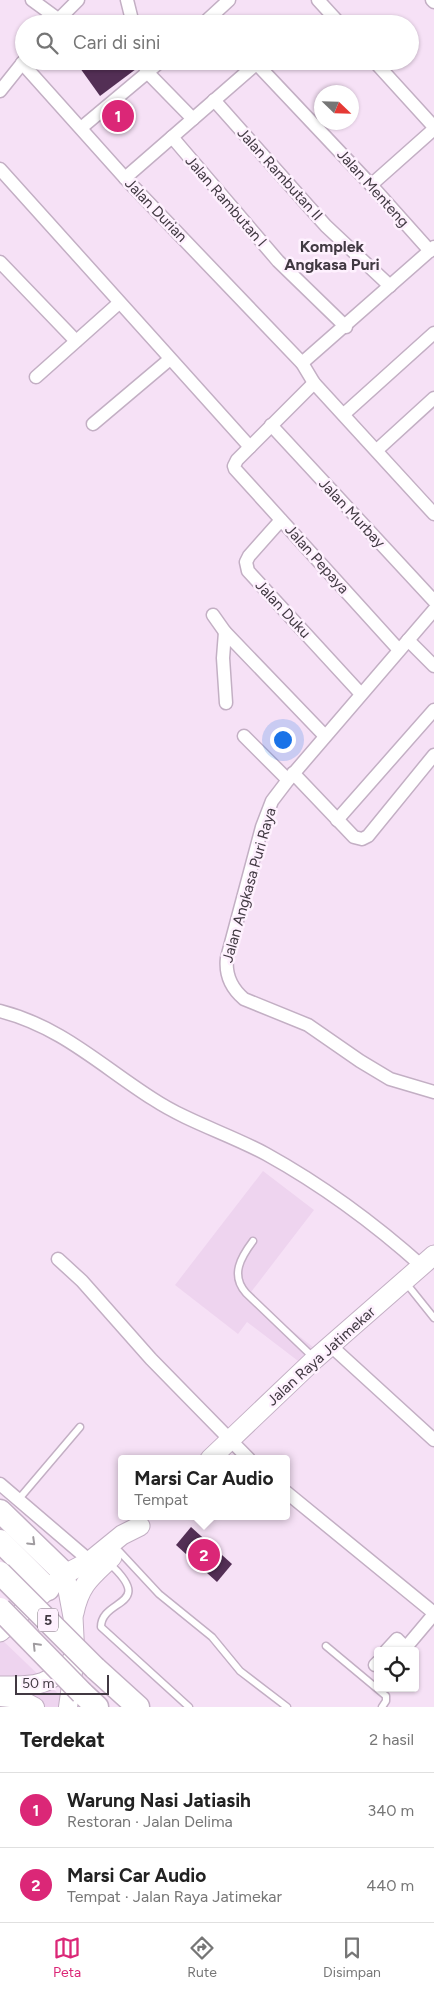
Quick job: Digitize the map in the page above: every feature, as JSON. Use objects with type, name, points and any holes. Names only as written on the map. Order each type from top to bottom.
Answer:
[{"type":"highway","points":[[9,1505],[65,1574]]},
{"type":"highway","points":[[0,1541],[48,1589]]},
{"type":"highway","name":"5","points":[[0,1573],[95,1668],[138,1707]]},
{"type":"highway","name":"5","points":[[0,1610],[83,1702]]},
{"type":"main road","name":"Jalan Raya Jatimekar","points":[[214,1455],[314,1359],[428,1261]]},
{"type":"main road","points":[[73,1617],[82,1586],[122,1535],[145,1521]]},
{"type":"main road","points":[[0,1632],[65,1574],[104,1557]]},
{"type":"main road","points":[[0,1686],[27,1686],[47,1681],[63,1671],[75,1657],[73,1617],[65,1574]]},
{"type":"street","points":[[32,0],[49,15]]},
{"type":"street","points":[[57,0],[67,9]]},
{"type":"street","points":[[62,15],[78,0]]},
{"type":"street","points":[[216,15],[229,0]]},
{"type":"street","points":[[318,0],[332,15]]},
{"type":"street","points":[[128,1],[131,15]]},
{"type":"street","name":"Jalan Durian","points":[[0,91],[17,70]]},
{"type":"street","name":"Jalan Durian","points":[[30,70],[125,178],[302,363],[314,383],[434,514]]},
{"type":"street","points":[[82,128],[142,70]]},
{"type":"street","points":[[148,70],[193,119]]},
{"type":"street","points":[[125,178],[246,70]]},
{"type":"street","name":"Jalan Menteng","points":[[263,70],[432,249]]},
{"type":"street","points":[[372,185],[434,128],[382,70]]},
{"type":"street","name":"Jalan Rambutan II","points":[[214,100],[326,226],[390,286]]},
{"type":"street","name":"Jalan Rambutan I","points":[[172,137],[278,260],[346,327]]},
{"type":"street","points":[[0,169],[250,447],[314,383]]},
{"type":"street","points":[[302,363],[346,327],[432,249]]},
{"type":"street","points":[[0,262],[76,341]]},
{"type":"street","points":[[36,377],[119,303]]},
{"type":"street","points":[[344,414],[434,333]]},
{"type":"street","points":[[93,424],[170,359]]},
{"type":"street","points":[[377,450],[434,398]]},
{"type":"street","name":"Jalan Murbay","points":[[270,425],[434,601]]},
{"type":"street","name":"Jalan Pepaya","points":[[250,447],[238,460],[234,466],[235,469],[281,520],[404,645],[434,666]]},
{"type":"street","name":"Jalan Duku","points":[[281,520],[249,556],[246,562],[248,571],[361,694]]},
{"type":"street","name":"Jalan Angkasa Puri Raya","points":[[434,610],[290,776],[272,801],[262,827],[226,958],[226,970],[230,982],[236,992],[244,999],[308,1025],[390,1079],[434,1092]]},
{"type":"street","points":[[213,615],[225,632],[326,736]]},
{"type":"street","points":[[225,632],[223,658],[226,703]]},
{"type":"street","points":[[337,820],[434,710]]},
{"type":"street","points":[[244,736],[290,776],[354,837],[362,840],[368,836],[434,755]]},
{"type":"street","points":[[0,1010],[47,1027],[72,1041],[153,1099],[182,1116],[258,1150],[298,1174],[428,1261]]},
{"type":"street","points":[[58,1259],[82,1281],[151,1359],[246,1455]]},
{"type":"street","points":[[330,1345],[434,1440]]},
{"type":"street","points":[[0,1484],[9,1505],[104,1557]]},
{"type":"street","points":[[290,1495],[434,1613],[408,1645],[403,1645],[397,1639],[390,1647]]},
{"type":"street","points":[[75,1657],[83,1702]]},
{"type":"street","points":[[0,1698],[20,1699],[35,1707]]},
{"type":"lane","points":[[253,1241],[238,1265],[237,1279],[240,1285],[314,1359]]},
{"type":"lane","points":[[405,1282],[434,1318]]},
{"type":"lane","points":[[9,1505],[80,1427]]},
{"type":"lane","points":[[104,1557],[128,1583],[129,1589],[126,1596],[102,1620],[101,1627],[188,1707]]},
{"type":"lane","points":[[104,1557],[159,1594],[212,1636],[240,1671],[288,1707]]},
{"type":"lane","points":[[326,1646],[386,1696],[386,1702],[382,1707]]},
{"type":"shaded area","points":[[263,1171],[314,1210],[248,1296],[318,1351],[306,1367],[247,1322],[238,1334],[175,1285]]},
{"type":"shaded area","points":[[0,1638],[72,1707],[0,1707]]},
{"type":"building","points":[[81,70],[135,70],[100,96]]},
{"type":"building","points":[[191,1527],[232,1564],[217,1582],[176,1545]]},
{"type":"place","name":"Warung Nasi Jatiasih","points":[[118,116]]},
{"type":"place","name":"Marsi Car Audio","points":[[204,1555]]},
{"type":"district","name":"Komplek Angkasa Puri","points":[[332,255]]}]
